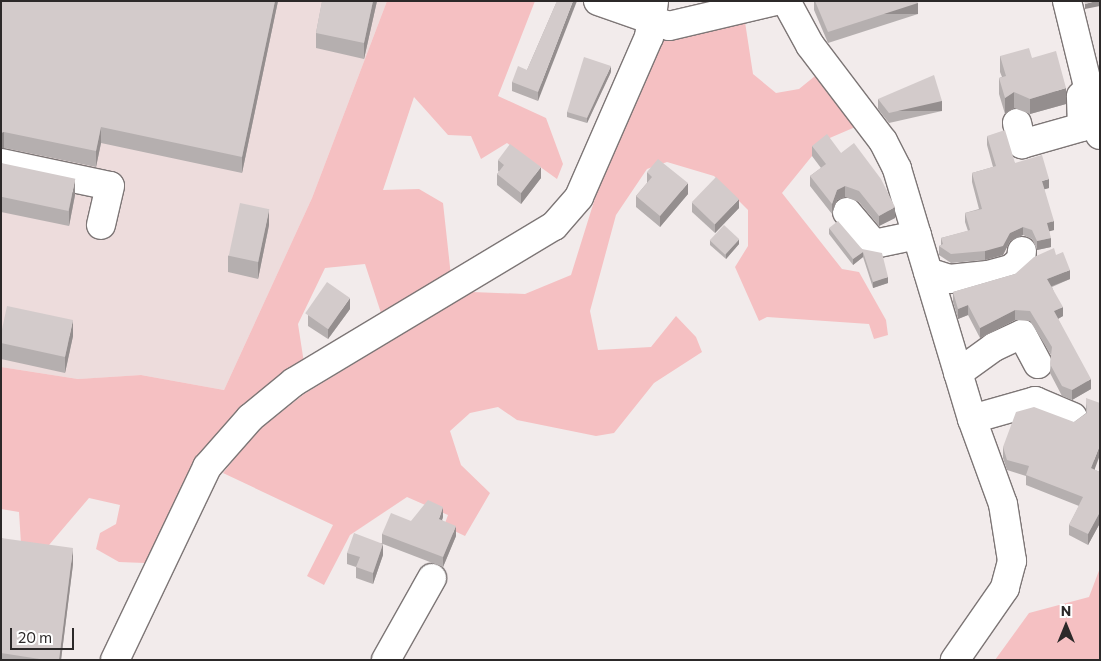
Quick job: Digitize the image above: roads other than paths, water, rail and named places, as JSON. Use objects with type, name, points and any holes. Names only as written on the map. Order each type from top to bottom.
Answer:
[{"type":"street","points":[[598,1],[653,11],[669,26],[709,20],[791,3],[810,45],[883,142],[917,236],[972,419],[1004,504],[1012,561],[1005,588],[955,660]]},
{"type":"street","points":[[1067,1],[1087,91],[1100,135]]},
{"type":"street","points":[[115,660],[207,467],[250,418],[294,382],[554,226],[579,197],[634,74],[653,11]]},
{"type":"street","points":[[1016,123],[1022,144],[1082,127],[1079,101],[1087,91]]},
{"type":"street","points":[[1,163],[110,186],[101,225]]},
{"type":"street","points":[[847,212],[874,244],[917,236]]},
{"type":"street","points":[[928,272],[949,279],[988,275],[1011,269],[1022,260],[1022,251]]},
{"type":"street","points":[[958,373],[1022,334],[1038,364]]},
{"type":"street","points":[[972,419],[1035,401],[1073,418]]},
{"type":"street","points":[[386,660],[432,578]]}]
